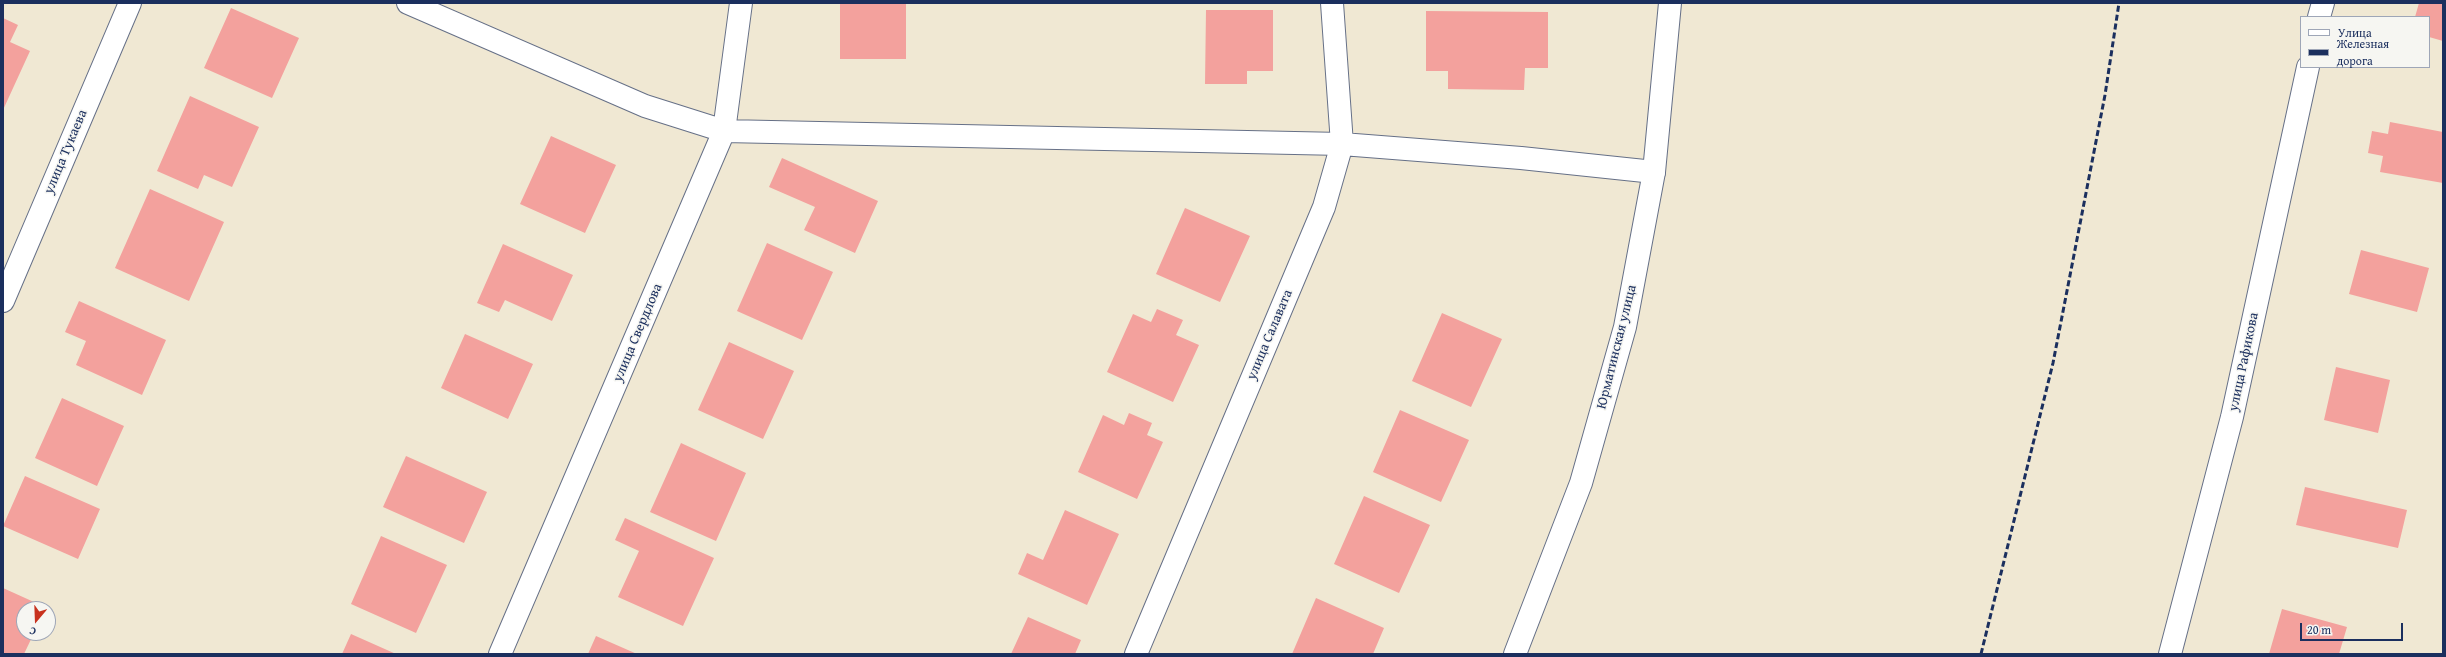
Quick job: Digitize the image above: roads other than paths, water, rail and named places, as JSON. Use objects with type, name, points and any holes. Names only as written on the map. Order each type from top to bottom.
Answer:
[{"type":"street","name":"улица Тукаева","points":[[3,301],[130,3]]},
{"type":"street","points":[[408,3],[645,106],[724,132],[1342,144],[1521,158],[1654,172]]},
{"type":"street","name":"улица Свердлова","points":[[500,654],[724,132],[741,3]]},
{"type":"street","name":"улица Салавата","points":[[1136,654],[1324,207],[1342,144],[1332,3]]},
{"type":"street","name":"Юрматинская улица","points":[[1515,654],[1581,483],[1625,327],[1654,172],[1670,3]]},
{"type":"street","points":[[2319,16],[2323,3]]},
{"type":"street","name":"улица Рафикова","points":[[2170,654],[2232,417],[2308,68]]},
{"type":"railway","points":[[1981,654],[2053,363],[2105,95],[2119,3]]}]
